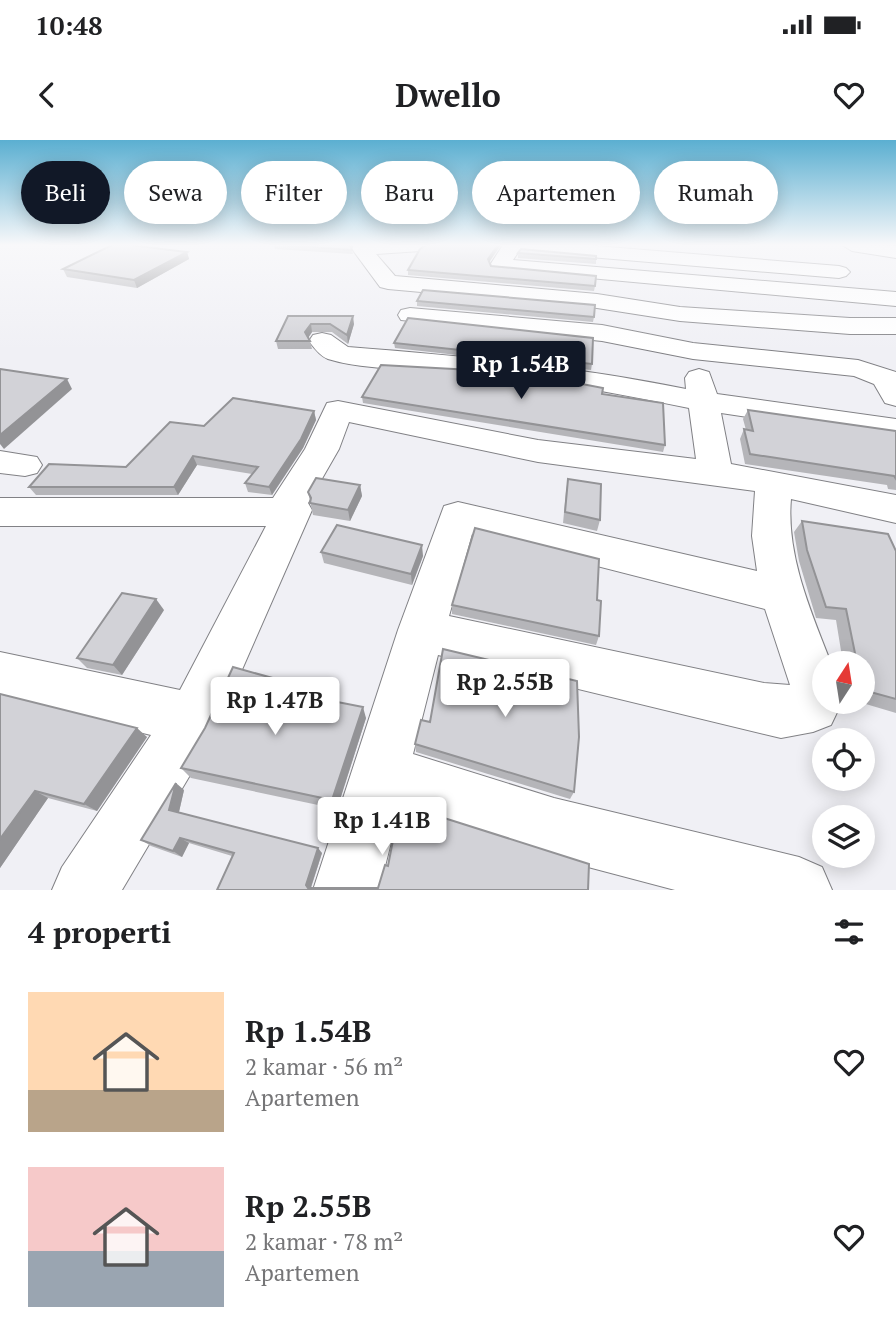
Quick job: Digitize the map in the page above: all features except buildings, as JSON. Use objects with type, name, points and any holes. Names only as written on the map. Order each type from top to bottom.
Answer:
[{"type":"street","points":[[385,280],[410,315],[603,333],[693,351],[858,368],[886,379],[896,397]]},
{"type":"street","points":[[410,280],[597,301],[680,314],[850,326],[896,326]]},
{"type":"street","points":[[676,280],[680,314],[693,351],[705,402],[715,472]]},
{"type":"street","points":[[784,280],[896,299]]},
{"type":"street","points":[[293,510],[287,506],[322,449],[356,383],[410,315]]},
{"type":"street","points":[[322,341],[334,352],[356,383],[538,451],[715,472],[896,509]]},
{"type":"street","points":[[356,383],[474,365],[613,383],[705,402],[896,429]]},
{"type":"street","points":[[421,631],[764,709],[797,712],[813,707],[819,696],[782,595],[769,508],[774,484]]},
{"type":"street","points":[[0,512],[293,510]]},
{"type":"street","points":[[85,890],[193,719],[293,510]]},
{"type":"street","points":[[346,890],[421,631],[458,516],[782,595]]},
{"type":"street","points":[[0,675],[193,719]]},
{"type":"street","points":[[381,772],[554,828],[799,890]]}]
